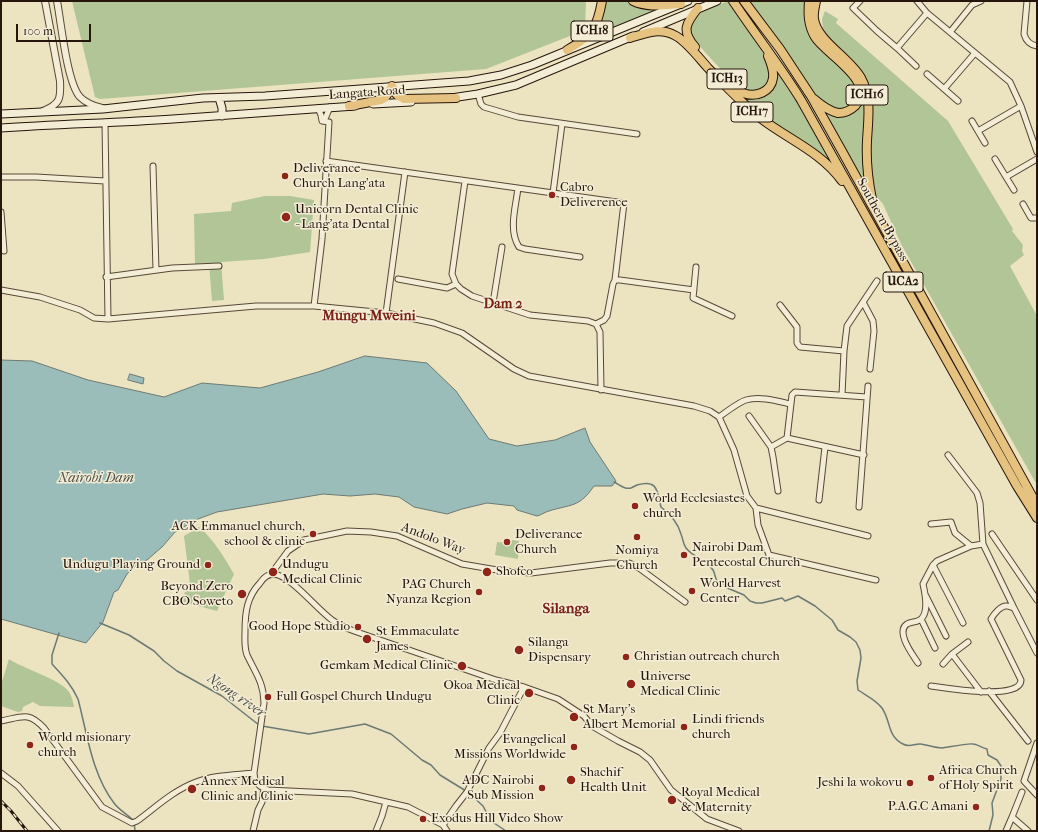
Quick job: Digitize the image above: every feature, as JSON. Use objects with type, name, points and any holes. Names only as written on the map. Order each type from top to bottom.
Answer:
[{"type":"main road","name":"ICH18","points":[[567,50],[583,41],[590,34],[598,20],[602,1]]},
{"type":"main road","points":[[633,1],[638,4],[652,6],[685,3]]},
{"type":"main road","name":"Southern Bypass","points":[[732,1],[786,75],[801,100],[1017,486],[1037,518]]},
{"type":"main road","name":"Southern Bypass","points":[[744,1],[780,49],[811,96],[1037,505]]},
{"type":"main road","points":[[809,1],[808,19],[814,36],[853,74],[858,82],[860,95],[859,101],[853,108],[843,113],[831,111],[811,96]]},
{"type":"main road","name":"ICH16","points":[[816,1],[814,19],[817,28],[823,38],[854,68],[861,78],[866,90],[869,113],[867,169],[874,208]]},
{"type":"main road","name":"Langata Road","points":[[1,128],[47,124],[105,123],[222,116],[456,98],[516,84],[715,2]]},
{"type":"main road","name":"Langata Road","points":[[1,114],[103,109],[219,98],[469,81],[501,75],[532,65],[685,3]]},
{"type":"main road","name":"ICH13","points":[[698,8],[687,24],[686,30],[688,37],[736,89],[743,93],[753,95],[760,94],[770,86],[773,73],[771,62],[765,48]]},
{"type":"main road","name":"ICH17","points":[[630,38],[651,31],[659,31],[666,32],[681,39],[734,95],[752,111],[831,167],[866,216]]},
{"type":"main road","points":[[392,86],[397,95],[404,99],[456,98]]},
{"type":"main road","points":[[349,106],[381,100],[385,98],[392,86]]},
{"type":"main road","points":[[219,98],[222,108],[222,116]]},
{"type":"street","points":[[41,112],[51,108],[58,102],[60,95],[60,81],[45,1]]},
{"type":"street","points":[[57,1],[70,78],[75,90],[84,101],[103,109]]},
{"type":"street","points":[[860,1],[853,8],[916,66]]},
{"type":"street","points":[[917,1],[927,12],[1010,82],[1021,106],[1037,152]]},
{"type":"street","points":[[951,31],[971,3],[981,1]]},
{"type":"street","points":[[1027,1],[1024,34],[1025,39],[1037,46]]},
{"type":"street","points":[[898,48],[927,12]]},
{"type":"street","points":[[944,89],[975,53]]},
{"type":"street","points":[[927,74],[958,101]]},
{"type":"street","points":[[478,94],[481,104],[487,108],[518,117],[637,134]]},
{"type":"street","points":[[978,130],[1021,106]]},
{"type":"street","points":[[329,122],[324,121],[330,107]]},
{"type":"street","points":[[318,108],[322,121],[329,122]]},
{"type":"street","points":[[972,120],[985,143]]},
{"type":"street","points":[[314,306],[322,239],[329,122]]},
{"type":"street","points":[[105,123],[106,277],[108,319]]},
{"type":"street","points":[[553,192],[562,124]]},
{"type":"street","points":[[995,159],[1014,190]]},
{"type":"street","points":[[1006,177],[1037,159]]},
{"type":"street","points":[[326,162],[553,192],[624,203],[615,280],[607,316],[604,320],[596,324]]},
{"type":"street","points":[[153,166],[156,270]]},
{"type":"street","points":[[386,313],[405,172]]},
{"type":"street","points":[[1,177],[36,177],[105,181]]},
{"type":"street","points":[[465,181],[452,274],[456,284],[460,289],[472,296],[530,314],[588,321],[596,324],[600,332],[601,390]]},
{"type":"street","points":[[518,188],[514,227],[515,237],[519,247],[580,257]]},
{"type":"street","points":[[1023,204],[1031,218],[1037,218]]},
{"type":"street","points":[[1,212],[4,251]]},
{"type":"street","points":[[493,303],[502,247]]},
{"type":"street","points":[[106,277],[172,268],[219,266]]},
{"type":"street","points":[[696,267],[693,297],[695,300],[732,316]]},
{"type":"street","points":[[398,279],[446,288],[456,284]]},
{"type":"street","points":[[615,280],[626,280],[694,290]]},
{"type":"street","points":[[842,394],[847,326],[877,282]]},
{"type":"street","points":[[1,290],[40,297],[80,310],[94,318],[108,319],[256,306],[314,306],[386,313],[434,323],[462,333],[514,369],[529,376],[694,406],[710,411],[719,417],[734,450],[747,496],[756,508],[758,525],[769,555],[876,580]]},
{"type":"street","points":[[863,302],[874,331],[870,369]]},
{"type":"street","points":[[780,305],[798,327],[797,343],[800,347],[844,351]]},
{"type":"street","points":[[859,508],[868,386]]},
{"type":"street","points":[[787,438],[790,404],[792,395],[797,391],[867,397]]},
{"type":"street","points":[[719,417],[744,400],[752,399],[777,401],[790,404]]},
{"type":"street","points":[[749,416],[771,447],[778,491]]},
{"type":"street","points":[[771,447],[787,438],[864,455]]},
{"type":"street","points":[[819,500],[825,447]]},
{"type":"street","points":[[948,455],[977,493],[980,503],[983,544],[1037,652]]},
{"type":"street","points":[[756,508],[868,536]]},
{"type":"street","points":[[931,524],[951,522],[955,533],[972,546]]},
{"type":"street","name":"Andolo Way","points":[[254,773],[264,694],[262,685],[246,650],[245,615],[248,601],[262,580],[271,574],[288,551],[304,540],[347,531],[371,532],[398,536],[462,564],[503,571],[531,573],[610,563],[629,563],[639,568],[685,602]]},
{"type":"street","points":[[992,534],[1037,600]]},
{"type":"street","points":[[946,636],[926,595],[923,584],[937,562],[972,546],[983,544]]},
{"type":"street","points":[[934,565],[963,623]]},
{"type":"street","points":[[271,574],[278,575],[285,579],[332,620],[354,631],[496,680],[524,687],[558,699],[580,714],[592,726],[640,752],[650,760],[671,790],[707,819],[739,831]]},
{"type":"street","points":[[918,663],[904,640],[903,634],[904,628],[907,624],[921,619],[925,611],[926,595]]},
{"type":"street","points":[[931,686],[980,692],[1015,689],[1021,684],[1021,680],[991,619],[994,614],[1004,606],[1014,608]]},
{"type":"street","points":[[921,619],[935,648]]},
{"type":"street","points":[[942,664],[968,642]]},
{"type":"street","points":[[952,654],[980,692]]},
{"type":"street","points":[[443,825],[468,792],[488,748],[500,733],[524,687]]},
{"type":"street","points":[[989,691],[1028,740]]},
{"type":"street","points":[[1,721],[26,717],[36,720],[44,728],[102,807],[135,822],[178,791],[196,782],[218,776],[254,773],[254,781],[264,788],[277,791],[352,794],[408,807],[443,825],[447,831]]},
{"type":"street","points":[[1037,743],[1024,781],[1037,795]]},
{"type":"street","points":[[1,773],[18,786],[58,831]]},
{"type":"street","points":[[253,831],[256,815],[262,802],[264,788]]},
{"type":"street","points":[[1006,831],[1022,792]]},
{"type":"street","points":[[376,831],[386,802]]},
{"type":"street","points":[[1012,816],[1028,831]]},
{"type":"green space","points":[[72,1],[586,1],[585,30],[486,69],[100,99],[95,97]]},
{"type":"green space","points":[[605,1],[628,1],[647,10],[666,8],[588,40]]},
{"type":"green space","points":[[728,1],[753,36],[765,56],[768,65],[770,73],[769,79],[760,89],[756,91],[750,91],[736,83],[701,48],[690,34],[694,20],[698,15],[708,9]]},
{"type":"green space","points":[[748,1],[807,1],[806,12],[854,82],[856,93],[854,102],[848,108],[839,110],[831,108],[814,94]]},
{"type":"green space","points":[[825,11],[838,19],[836,23],[948,121],[1013,229],[1012,231],[1023,245],[1022,251],[1024,255],[1010,266],[1037,316],[1037,485],[901,244],[883,204],[876,196],[872,171],[871,139],[873,111],[871,94],[862,71],[853,60],[827,36],[823,29],[822,19]]},
{"type":"green space","points":[[774,66],[821,140],[837,173],[741,99],[743,95],[763,96]]},
{"type":"green space","points":[[862,87],[865,104],[869,196],[818,104],[842,117],[848,115],[856,110],[860,103]]},
{"type":"green space","points":[[265,196],[290,196],[314,200],[310,252],[264,259],[221,262],[224,300],[212,301],[209,263],[195,264],[194,214],[231,211],[232,203]]},
{"type":"green space","name":"Undugu Playing Ground","points":[[199,527],[214,543],[234,574],[217,611],[180,601],[190,584],[184,536]]},
{"type":"green space","points":[[512,540],[519,541],[518,559],[495,555],[497,542],[510,543]]},
{"type":"green space","points":[[9,659],[23,667],[50,678],[64,687],[70,694],[74,707],[40,706],[33,702],[23,707],[22,711],[18,712],[1,706],[1,685]]},
{"type":"water","name":"Nairobi Dam","points":[[365,356],[427,363],[456,391],[489,439],[517,446],[555,440],[585,428],[590,442],[616,481],[612,486],[594,486],[579,502],[548,511],[537,516],[517,510],[514,506],[487,503],[447,514],[414,507],[399,497],[375,494],[350,496],[323,494],[217,512],[198,519],[175,532],[162,547],[147,560],[139,563],[127,574],[118,590],[114,592],[103,622],[86,643],[1,619],[1,360],[32,361],[88,380],[164,397],[202,383],[260,388],[318,372]]},
{"type":"water","points":[[130,374],[144,378],[143,384],[128,380]]},
{"type":"waterway","points":[[614,482],[624,488],[631,488],[644,484],[653,485],[657,491],[661,507],[676,522],[686,548],[714,571],[717,581],[720,584],[723,583],[725,587],[744,595],[750,601],[756,603],[782,598],[785,601],[798,596],[815,606],[832,620],[838,630],[856,642],[860,650],[861,658],[857,681],[858,690],[880,705],[885,713],[892,733],[898,741],[908,746],[921,744],[942,748],[971,744],[987,749],[988,755],[997,760],[1001,766],[1001,779],[992,803],[993,815],[989,831]]},
{"type":"waterway","name":"Ngong river","points":[[100,623],[129,635],[154,651],[177,671],[222,696],[259,725]]},
{"type":"waterway","points":[[59,633],[52,655],[52,664],[70,684],[78,699],[91,753],[100,780],[116,806],[134,821],[135,831]]},
{"type":"waterway","name":"Ngong river","points":[[262,726],[309,734],[365,724],[391,734],[422,760],[431,765],[440,775],[466,791]]},
{"type":"waterway","name":"Ngong river","points":[[469,793],[483,806],[491,821],[506,831]]},
{"type":"railway","points":[[1,801],[27,831]]},
{"type":"place","name":"Deliverance Church Lang'ata","points":[[285,176]]},
{"type":"place","name":"Cabro Deliverence","points":[[552,195]]},
{"type":"place","name":"Unicorn Dental Clinic - Lang'ata Dental","points":[[286,217]]},
{"type":"place","name":"World Ecclesiastes church","points":[[635,506]]},
{"type":"place","name":"ACK Emmanuel church, school & clinic","points":[[313,534]]},
{"type":"place","name":"Nomiya Church","points":[[637,537]]},
{"type":"place","name":"Deliverance Church","points":[[507,542]]},
{"type":"place","name":"Nairobi Dam Pentecostal Church","points":[[684,555]]},
{"type":"place","name":"Undugu Playing Ground","points":[[208,565]]},
{"type":"place","name":"Undugu Medical Clinic","points":[[273,572]]},
{"type":"place","name":"Shofco","points":[[487,572]]},
{"type":"place","name":"World Harvest Center","points":[[692,591]]},
{"type":"place","name":"PAG Church Nyanza Region","points":[[479,592]]},
{"type":"place","name":"Beyond Zero CBO Soweto","points":[[242,594]]},
{"type":"place","name":"Good Hope Studio","points":[[358,627]]},
{"type":"place","name":"St Emmaculate James","points":[[367,639]]},
{"type":"place","name":"Silanga Dispensary","points":[[519,650]]},
{"type":"place","name":"Christian outreach church","points":[[626,657]]},
{"type":"place","name":"Gemkam Medical Clinic","points":[[462,666]]},
{"type":"place","name":"Universe Medical Clinic","points":[[631,684]]},
{"type":"place","name":"Okoa Medical Clinic","points":[[529,693]]},
{"type":"place","name":"Full Gospel Church Undugu","points":[[268,697]]},
{"type":"place","name":"St Mary's Albert Memorial","points":[[574,717]]},
{"type":"place","name":"Lindi friends church","points":[[684,727]]},
{"type":"place","name":"World misionary church","points":[[30,745]]},
{"type":"place","name":"Evangelical Missions Worldwide","points":[[574,747]]},
{"type":"place","name":"Africa Church of Holy Spirit","points":[[931,778]]},
{"type":"place","name":"Shachif Health Unit","points":[[571,780]]},
{"type":"place","name":"Jeshi la wokovu","points":[[910,783]]},
{"type":"place","name":"ADC Nairobi Sub Mission","points":[[542,788]]},
{"type":"place","name":"Annex Medical Clinic and Clinic","points":[[192,789]]},
{"type":"place","name":"Royal Medical & Maternity","points":[[672,800]]},
{"type":"place","name":"P.A.G.C Amani","points":[[976,807]]},
{"type":"place","name":"Exodus Hill Video Show","points":[[423,819]]},
{"type":"district","name":"Dam 2","points":[[503,305]]},
{"type":"district","name":"Mungu Mweini","points":[[369,317]]},
{"type":"district","name":"Silanga","points":[[566,609]]}]
